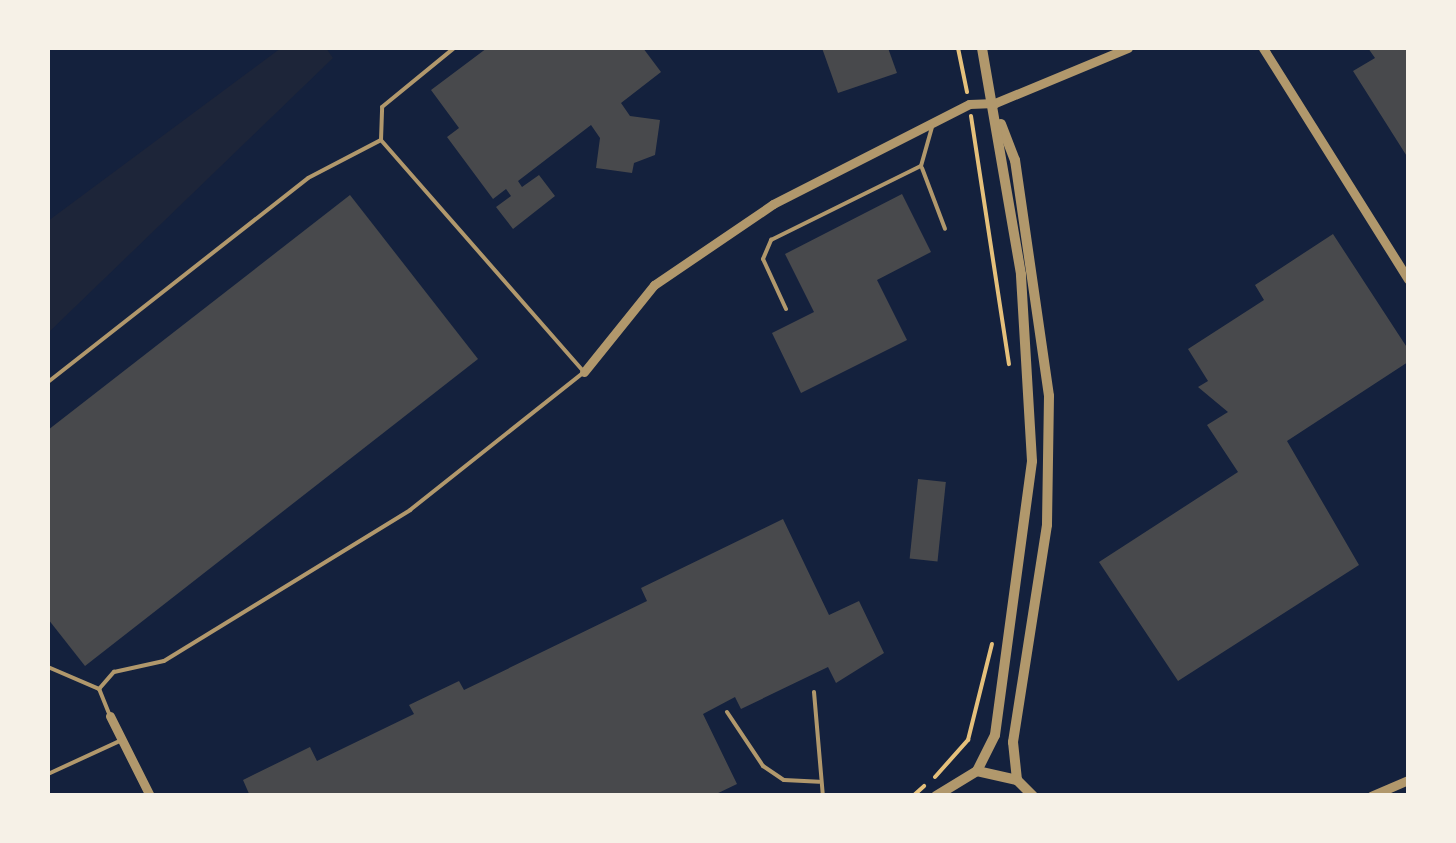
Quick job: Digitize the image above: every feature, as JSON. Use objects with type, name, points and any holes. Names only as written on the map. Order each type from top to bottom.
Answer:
[{"type":"street","points":[[936,796],[978,771],[995,736],[1032,461],[1021,274],[996,110],[982,48]]},
{"type":"street","points":[[584,372],[654,285],[773,204],[969,104],[996,110],[1128,48]]},
{"type":"street","points":[[1263,48],[1408,279]]},
{"type":"street","points":[[996,110],[1015,160],[1049,396],[1047,525],[1013,742],[1017,780]]},
{"type":"street","points":[[110,716],[150,796]]},
{"type":"street","points":[[978,771],[1017,780],[1033,796]]},
{"type":"street","points":[[1371,796],[1408,780]]},
{"type":"lane","points":[[99,689],[134,662],[164,661],[410,510],[584,372],[381,140],[382,106],[454,48]]},
{"type":"lane","points":[[933,122],[921,166],[944,229]]},
{"type":"lane","points":[[48,382],[308,178],[381,140]]},
{"type":"lane","points":[[786,309],[763,259],[772,240],[921,166]]},
{"type":"lane","points":[[48,667],[99,689],[110,716]]},
{"type":"lane","points":[[814,692],[826,762],[819,782],[823,796]]},
{"type":"lane","points":[[727,712],[763,766],[784,780],[819,782]]},
{"type":"lane","points":[[48,774],[122,740]]},
{"type":"path","points":[[958,48],[1012,380]]},
{"type":"path","points":[[914,796],[968,740],[984,652],[998,638]]},
{"type":"shaded area","points":[[281,48],[326,48],[333,58],[48,333],[48,221]]},
{"type":"building","points":[[487,48],[643,48],[661,72],[621,103],[630,116],[660,120],[655,155],[634,163],[632,173],[596,168],[600,138],[591,125],[518,181],[522,187],[539,175],[555,196],[513,229],[496,207],[511,196],[506,189],[493,199],[447,137],[459,128],[431,90]]},
{"type":"building","points":[[822,48],[888,48],[897,73],[838,93]]},
{"type":"building","points":[[1368,48],[1408,48],[1408,158],[1353,71],[1375,58]]},
{"type":"building","points":[[902,194],[931,252],[877,280],[907,340],[801,393],[772,333],[814,312],[785,254]]},
{"type":"building","points":[[350,195],[478,359],[85,666],[48,619],[48,430]]},
{"type":"building","points":[[1333,234],[1408,349],[1408,362],[1287,441],[1359,565],[1178,681],[1099,562],[1238,472],[1207,425],[1228,412],[1198,387],[1208,381],[1188,349],[1264,300],[1255,285]]},
{"type":"building","points":[[918,479],[946,482],[937,561],[910,559]]},
{"type":"building","points":[[783,519],[829,615],[859,601],[884,653],[836,683],[828,667],[741,709],[735,697],[703,714],[737,784],[712,796],[250,796],[243,780],[310,747],[317,761],[414,714],[409,705],[459,681],[464,690],[647,601],[641,588]]}]
